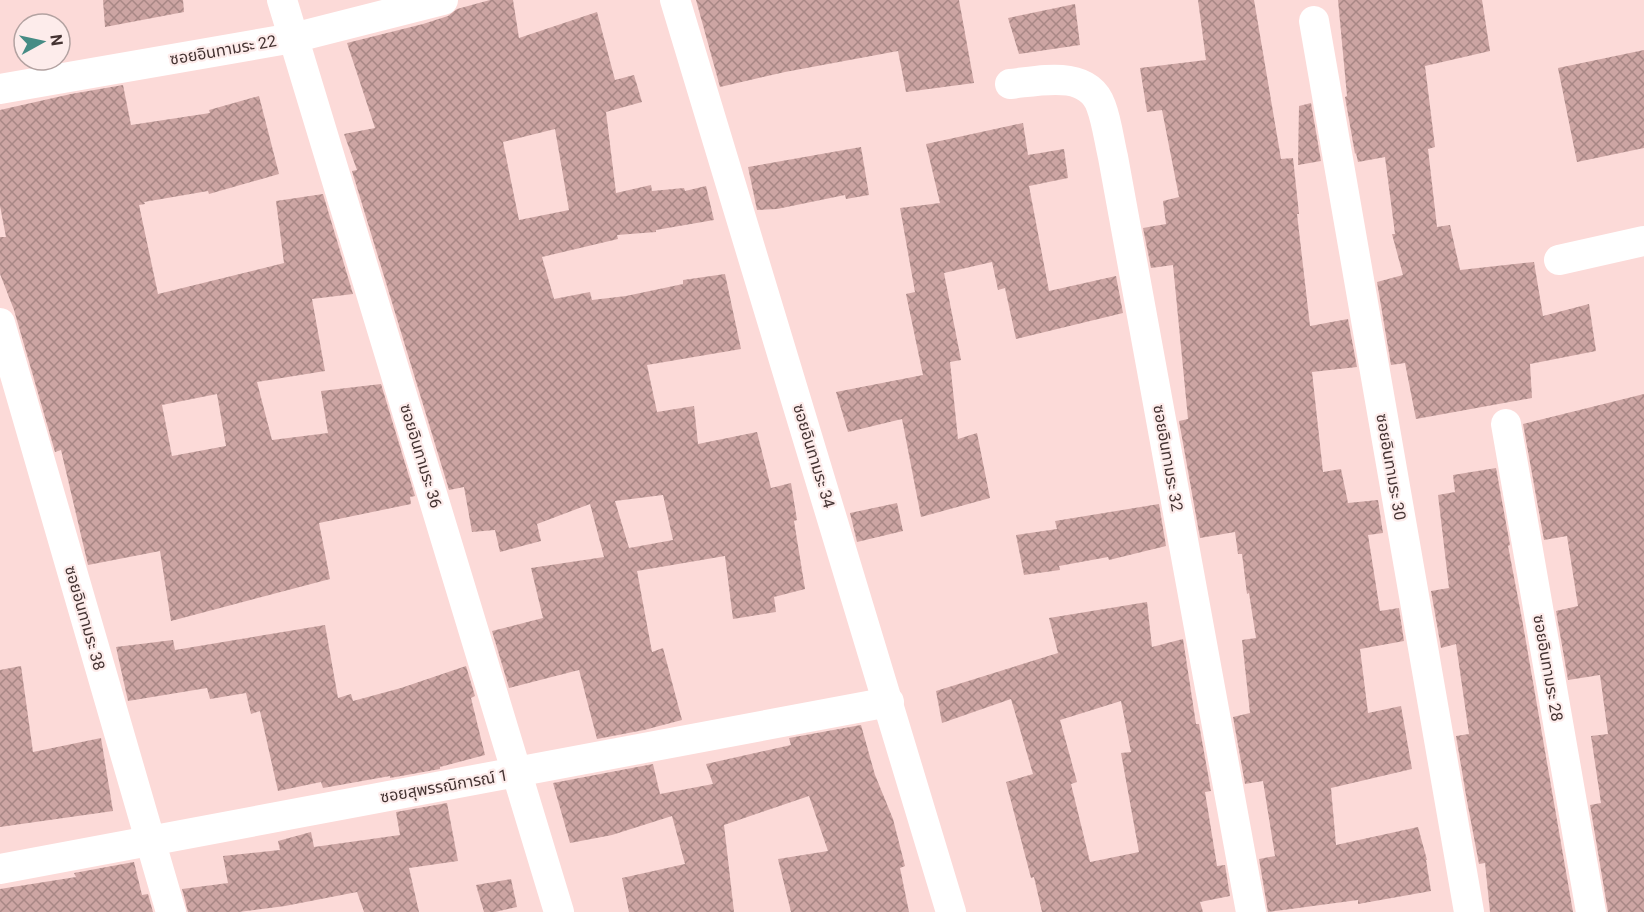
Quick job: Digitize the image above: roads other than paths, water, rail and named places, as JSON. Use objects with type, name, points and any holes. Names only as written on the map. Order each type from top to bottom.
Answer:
[{"type":"street","name":"ซอยอินทามระ 36","points":[[282,0],[559,912]]},
{"type":"street","name":"ซอยอินทามระ 22","points":[[0,89],[293,38],[443,0]]},
{"type":"street","name":"ซอยอินทามระ 34","points":[[675,0],[951,912]]},
{"type":"street","name":"ซอยอินทามระ 30","points":[[1314,21],[1469,912]]},
{"type":"street","name":"ซอยอินทามระ 32","points":[[1010,84],[1065,79],[1089,87],[1101,104],[1116,168],[1251,912]]},
{"type":"street","points":[[1559,260],[1644,241]]},
{"type":"street","name":"ซอยอินทามระ 38","points":[[0,323],[171,912]]},
{"type":"street","name":"ซอยอินทามระ 28","points":[[1506,424],[1591,912]]},
{"type":"street","name":"ซอยสุพรรณิการณ์ 1","points":[[0,869],[888,702]]}]
